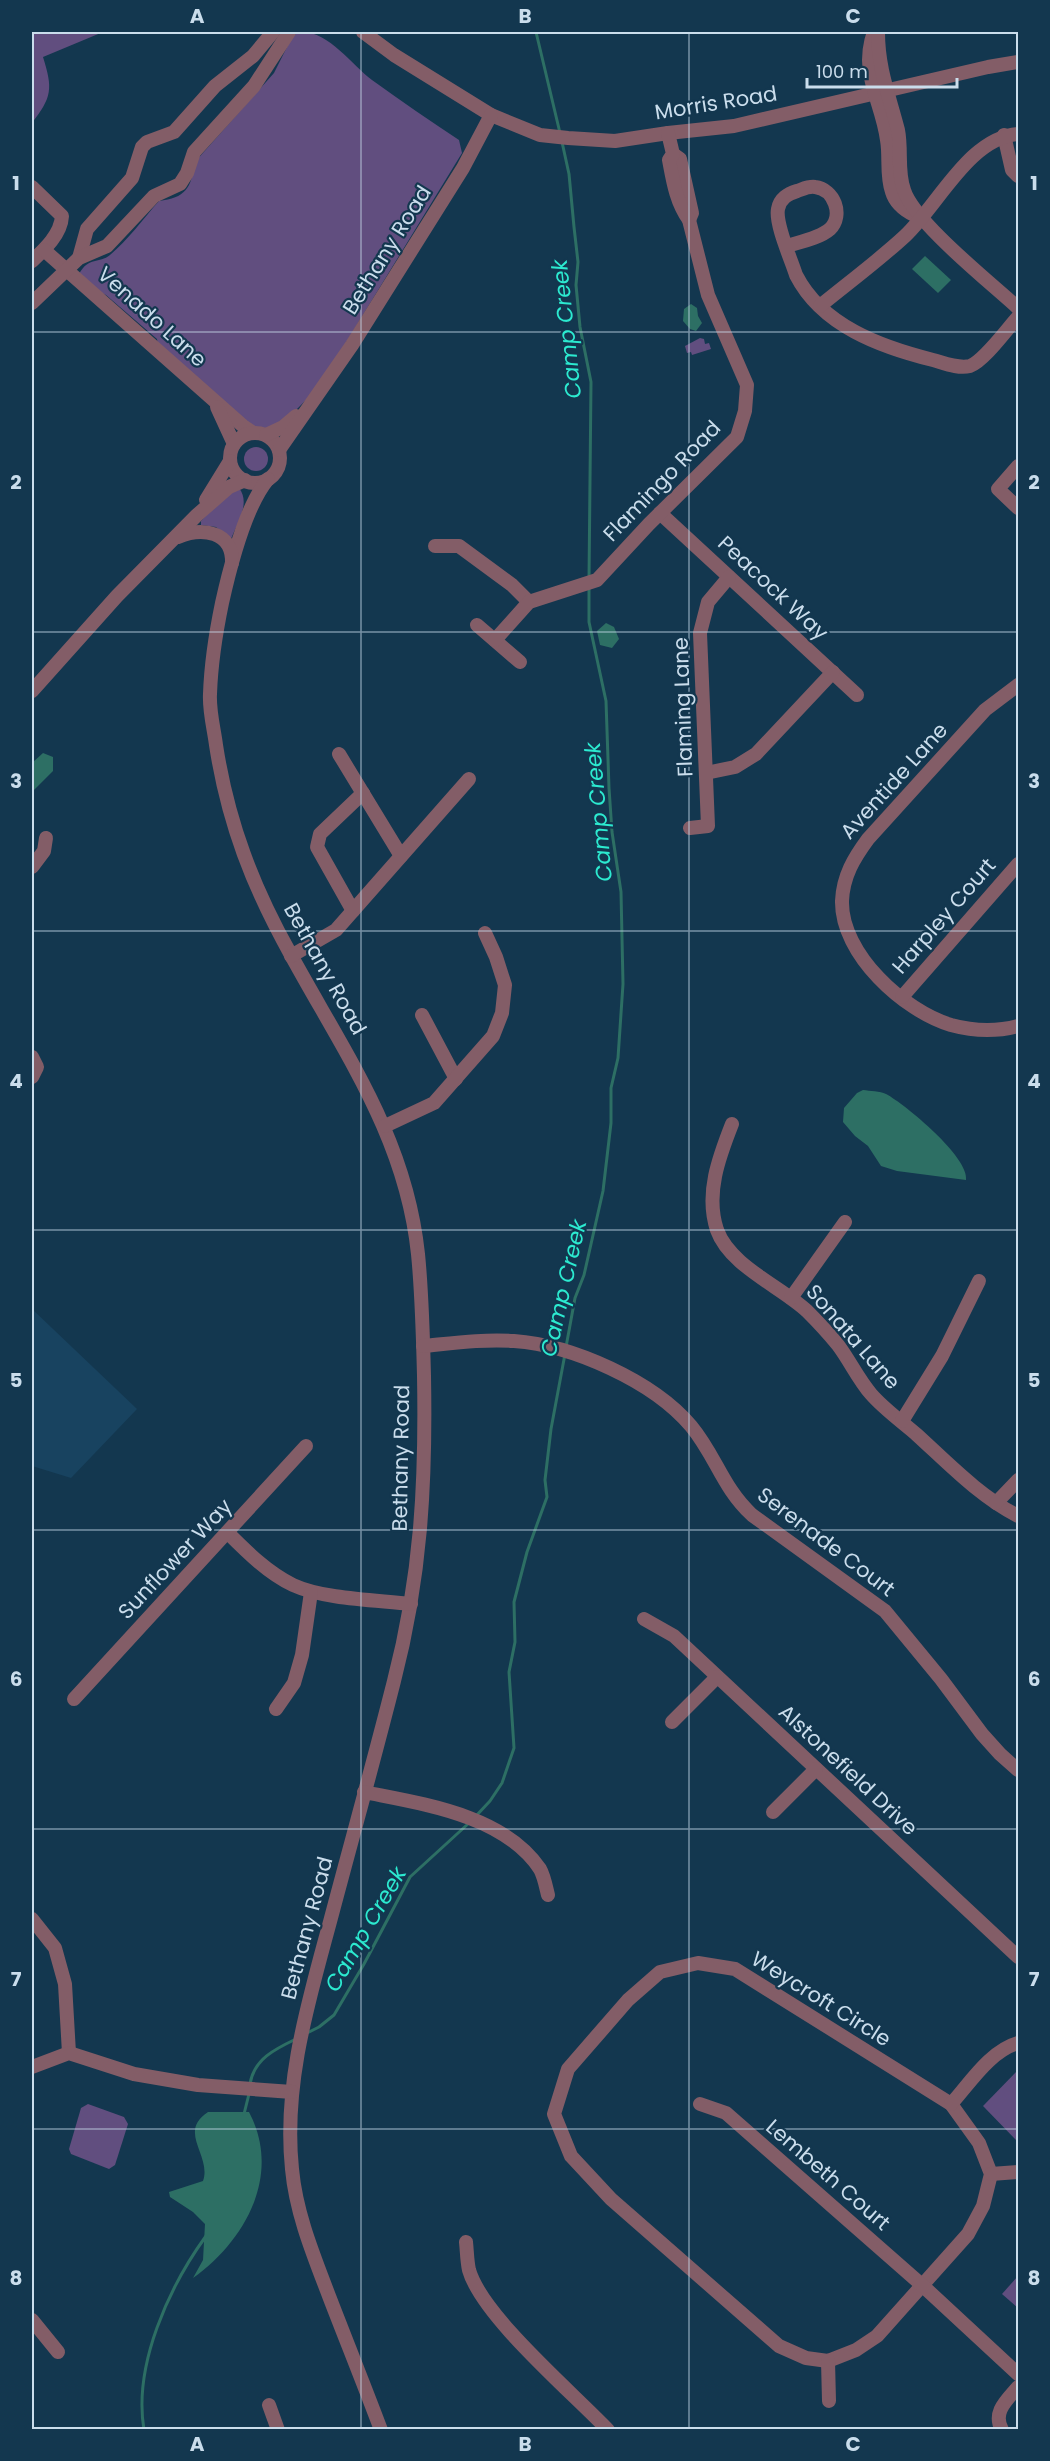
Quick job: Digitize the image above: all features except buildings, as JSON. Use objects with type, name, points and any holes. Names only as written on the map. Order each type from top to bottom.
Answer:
[{"type":"street","points":[[79,258],[85,232],[132,178],[137,155],[142,147],[150,141],[166,137],[174,132],[215,86],[253,56],[273,32]]},
{"type":"street","points":[[32,303],[79,258],[107,246],[154,196],[180,184],[187,173],[194,152],[254,86],[289,32]]},
{"type":"street","name":"Morris Road","points":[[363,32],[394,55],[491,115],[540,135],[615,141],[734,126],[988,67],[1018,63]]},
{"type":"street","points":[[876,32],[891,190],[902,207],[921,218],[1018,308]]},
{"type":"street","name":"Bethany Road","points":[[279,450],[343,360],[463,168],[491,115]]},
{"type":"street","name":"Flamingo Road","points":[[529,602],[597,580],[660,513],[737,437],[741,426],[747,398],[747,385],[708,295],[689,220],[692,213],[679,181],[680,159],[673,154],[668,133]]},
{"type":"street","points":[[820,306],[904,237],[976,153],[1004,135],[1018,134]]},
{"type":"street","points":[[1004,135],[1012,170],[1018,176]]},
{"type":"street","points":[[32,187],[62,216],[62,222],[44,250],[32,261]]},
{"type":"street","points":[[787,246],[824,233],[834,223],[836,207],[831,196],[823,189],[809,187],[787,195],[781,201],[778,215],[787,246],[800,282],[820,306],[843,325],[908,354],[964,367],[979,360],[1018,317]]},
{"type":"street","name":"Venado Lane","points":[[44,250],[209,396],[259,433]]},
{"type":"street","name":"Venado Lane","points":[[209,396],[223,417],[234,444]]},
{"type":"street","name":"Bethany Road","points":[[259,433],[283,427],[312,404]]},
{"type":"street","points":[[32,691],[117,596],[197,515],[229,487],[247,481],[261,482],[268,479],[278,469],[279,450],[273,440],[259,433],[244,435],[234,444],[230,461],[197,515]]},
{"type":"street","points":[[230,461],[236,474],[247,481]]},
{"type":"street","points":[[1018,466],[998,489],[1018,508]]},
{"type":"street","name":"Bethany Road","points":[[268,479],[251,506],[232,564],[219,621],[209,698],[223,789],[247,868],[291,956],[366,1087],[385,1126],[403,1179],[418,1252],[423,1346],[424,1496],[411,1604],[394,1680],[309,2000],[296,2058],[292,2092],[291,2167],[297,2202],[308,2241],[381,2430]]},
{"type":"street","name":"Bethany Road","points":[[247,481],[251,506]]},
{"type":"street","name":"Peacock Way","points":[[660,513],[857,695]]},
{"type":"street","points":[[174,539],[201,531],[214,534],[228,546],[232,554],[232,564]]},
{"type":"street","points":[[435,546],[459,546],[512,585],[529,602],[495,640]]},
{"type":"street","name":"Flaming Lane","points":[[690,828],[708,826],[700,633],[708,602],[729,577]]},
{"type":"street","points":[[477,625],[520,662]]},
{"type":"street","points":[[706,773],[735,767],[756,754],[833,672]]},
{"type":"street","name":"Aventide Lane","points":[[1018,685],[985,711],[868,839],[852,860],[842,903],[852,939],[867,965],[922,1012],[950,1024],[979,1030],[1009,1029],[1018,1026]]},
{"type":"street","points":[[339,754],[401,856]]},
{"type":"street","points":[[291,956],[336,930],[469,779]]},
{"type":"street","points":[[353,911],[317,847],[320,834],[363,793]]},
{"type":"street","points":[[32,867],[44,851],[46,838]]},
{"type":"street","name":"Harpley Court","points":[[902,997],[1018,864]]},
{"type":"street","points":[[385,1126],[434,1103],[494,1036],[502,1013],[505,985],[485,933]]},
{"type":"street","points":[[422,1015],[456,1079]]},
{"type":"street","points":[[32,1057],[37,1067],[32,1077]]},
{"type":"street","name":"Sonata Lane","points":[[732,1124],[716,1167],[714,1212],[717,1229],[725,1245],[735,1256],[808,1312],[838,1345],[872,1395],[972,1485],[1018,1516]]},
{"type":"street","points":[[791,1298],[845,1222]]},
{"type":"street","points":[[902,1421],[942,1356],[979,1281]]},
{"type":"street","name":"Serenade Court","points":[[423,1346],[473,1340],[516,1341],[548,1347],[591,1360],[659,1396],[682,1415],[696,1432],[723,1481],[741,1505],[885,1611],[941,1679],[982,1734],[1018,1770]]},
{"type":"street","name":"Sunflower Way","points":[[74,1700],[306,1446]]},
{"type":"street","points":[[996,1503],[1018,1480]]},
{"type":"street","points":[[228,1533],[267,1569],[292,1584],[312,1592],[411,1604]]},
{"type":"street","points":[[276,1709],[294,1683],[302,1655],[312,1592]]},
{"type":"street","name":"Alstonefield Drive","points":[[644,1619],[674,1636],[1018,1957]]},
{"type":"street","points":[[672,1722],[717,1677]]},
{"type":"street","points":[[773,1812],[816,1769]]},
{"type":"street","points":[[364,1792],[409,1801],[486,1823],[519,1845],[541,1870],[548,1895]]},
{"type":"street","points":[[32,1919],[55,1948],[65,1984],[69,2053]]},
{"type":"street","name":"Weycroft Circle","points":[[828,2361],[806,2358],[779,2346],[611,2199],[571,2156],[554,2114],[568,2069],[627,2000],[660,1972],[698,1964],[735,1969],[951,2104],[980,2144],[991,2174]]},
{"type":"street","points":[[951,2104],[990,2060],[1018,2043]]},
{"type":"street","points":[[32,2067],[69,2053],[134,2074],[198,2085],[292,2092]]},
{"type":"street","name":"Lembeth Court","points":[[700,2104],[726,2114],[923,2286],[1018,2374]]},
{"type":"street","points":[[829,2401],[828,2361],[856,2350],[877,2336],[923,2286],[968,2234],[983,2206],[991,2174],[1018,2172]]},
{"type":"street","points":[[466,2242],[470,2271],[485,2300],[518,2340],[608,2430]]},
{"type":"street","points":[[32,2320],[58,2352]]},
{"type":"street","points":[[1002,2430],[998,2416],[1000,2408],[1018,2387]]},
{"type":"street","points":[[269,2405],[278,2430]]},
{"type":"shaded area","points":[[32,32],[103,32],[43,57],[49,92],[44,106],[32,123]]},
{"type":"shaded area","points":[[302,32],[312,33],[330,43],[364,74],[459,140],[462,153],[320,385],[286,419],[277,425],[262,429],[253,426],[225,406],[158,346],[157,339],[106,295],[95,290],[79,274],[90,262],[106,258],[117,249],[159,201],[168,200],[186,190],[194,163],[274,73],[293,35]]},
{"type":"shaded area","points":[[925,256],[951,280],[938,293],[912,269]]},
{"type":"shaded area","points":[[691,304],[697,308],[702,323],[696,331],[690,329],[683,321],[684,309]]},
{"type":"shaded area","points":[[700,338],[704,339],[705,344],[709,343],[711,349],[692,355],[691,352],[687,353],[685,346]]},
{"type":"shaded area","points":[[256,447],[264,451],[268,459],[264,467],[256,471],[248,467],[244,459],[248,451]]},
{"type":"shaded area","points":[[239,488],[244,500],[243,507],[231,539],[216,527],[201,525],[201,521],[221,499]]},
{"type":"shaded area","points":[[606,623],[614,627],[619,639],[612,648],[600,645],[597,631]]},
{"type":"shaded area","points":[[43,753],[53,757],[53,771],[32,792],[32,763]]},
{"type":"shaded area","points":[[863,1090],[886,1094],[921,1120],[958,1159],[966,1180],[897,1171],[881,1166],[868,1146],[843,1122],[844,1108],[857,1093]]},
{"type":"shaded area","points":[[32,1309],[137,1409],[71,1478],[32,1466]]},
{"type":"shaded area","points":[[1018,2070],[1018,2138],[1016,2140],[983,2106]]},
{"type":"shaded area","points":[[88,2104],[124,2117],[128,2124],[115,2165],[109,2169],[71,2154],[69,2149],[81,2108]]},
{"type":"shaded area","points":[[208,2112],[249,2112],[258,2135],[262,2159],[260,2182],[243,2225],[229,2245],[193,2278],[203,2260],[205,2224],[193,2212],[170,2197],[169,2192],[203,2181],[205,2172],[197,2145],[195,2128],[199,2120]]},
{"type":"shaded area","points":[[1018,2276],[1018,2308],[1002,2294]]},
{"type":"waterway","name":"Camp Creek","points":[[536,32],[560,133]]},
{"type":"waterway","name":"Camp Creek","points":[[562,142],[569,174],[578,262],[576,285],[580,327],[591,382],[589,580]]},
{"type":"waterway","name":"Camp Creek","points":[[566,1347],[575,1298],[584,1275],[603,1191],[611,1123],[611,1088],[618,1058],[623,984],[621,892],[612,832],[606,701],[589,622],[589,586]]},
{"type":"waterway","name":"Camp Creek","points":[[475,1817],[502,1783],[514,1748],[509,1672],[515,1642],[514,1602],[527,1552],[547,1497],[545,1480],[551,1429],[565,1354]]},
{"type":"waterway","name":"Camp Creek","points":[[307,2033],[334,2015],[410,1877],[469,1823]]},
{"type":"waterway","name":"Camp Creek","points":[[250,2084],[252,2075],[261,2061],[273,2051],[296,2039]]},
{"type":"waterway","name":"Camp Creek","points":[[244,2114],[249,2094]]},
{"type":"waterway","name":"Camp Creek","points":[[144,2430],[142,2405],[144,2379],[157,2328],[179,2279],[206,2236]]}]
